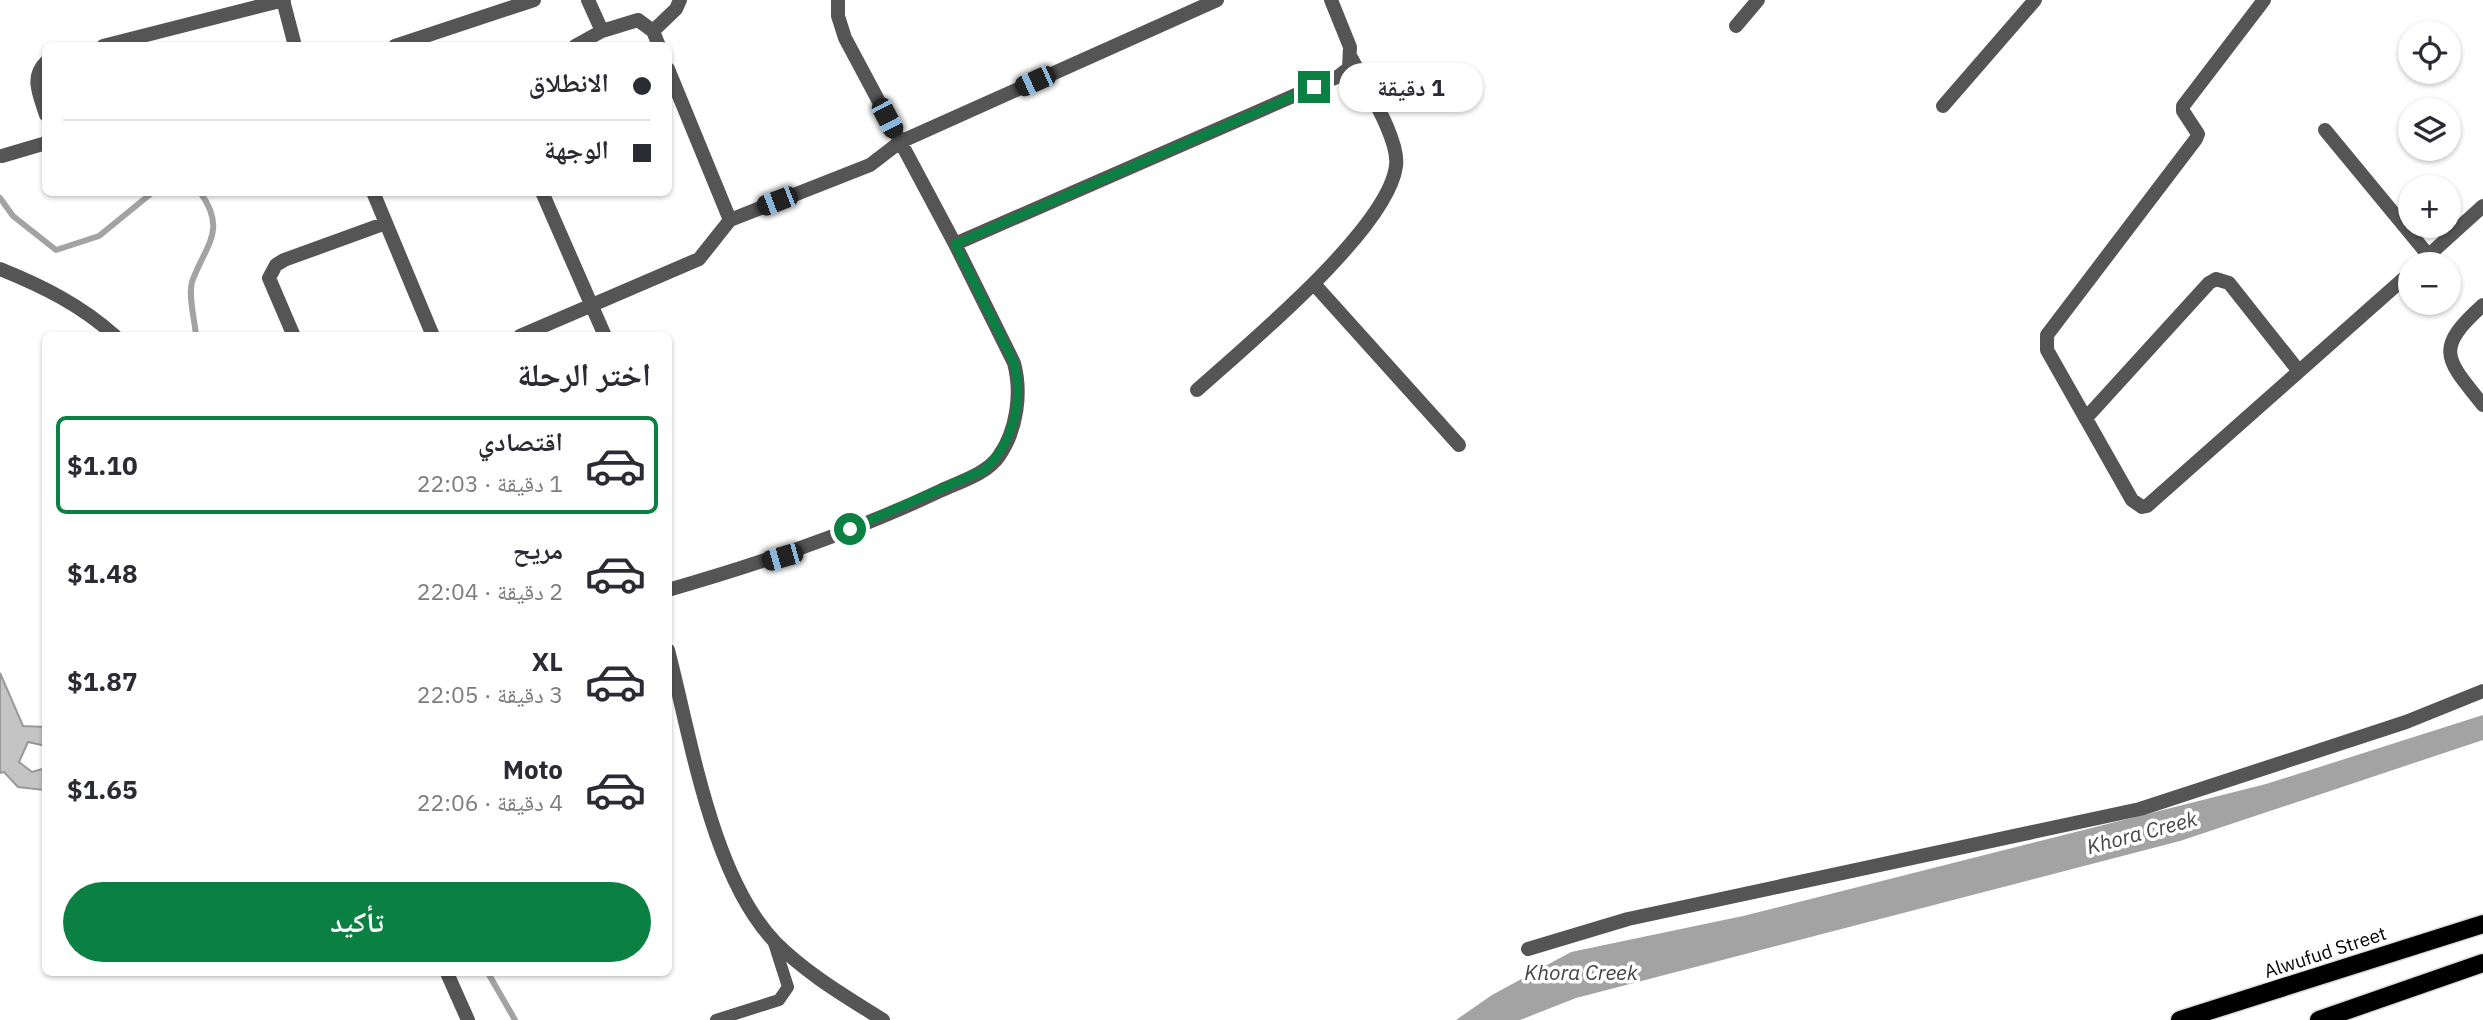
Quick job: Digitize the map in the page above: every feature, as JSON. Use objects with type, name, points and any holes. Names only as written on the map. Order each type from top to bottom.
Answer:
[{"type":"main road","name":"Alwufud Street","points":[[2180,1020],[2483,924]]},
{"type":"main road","points":[[2322,1020],[2483,963]]},
{"type":"street","points":[[119,42],[284,0],[294,42]]},
{"type":"street","points":[[407,42],[534,0]]},
{"type":"street","points":[[588,0],[602,31]]},
{"type":"street","points":[[653,31],[676,9],[680,0]]},
{"type":"street","points":[[672,589],[782,557],[918,501],[984,470],[999,456],[1016,413],[1019,382],[1014,363],[955,244],[845,38],[838,16],[838,0]]},
{"type":"street","points":[[529,332],[699,259],[730,220],[870,165],[900,142],[1217,0]]},
{"type":"street","points":[[1197,390],[1314,284],[1383,201],[1397,164],[1394,145],[1352,59],[1350,47],[1331,0]]},
{"type":"street","points":[[1736,26],[1758,0]]},
{"type":"street","points":[[1943,106],[2035,0]]},
{"type":"street","points":[[2264,0],[2183,106],[2183,111],[2198,134],[2196,139],[2048,335],[2047,350],[2132,500],[2142,507],[2147,506],[2398,283]]},
{"type":"street","points":[[582,42],[602,31],[638,20],[653,31],[657,42]]},
{"type":"street","points":[[955,244],[1339,76],[1349,68],[1352,59]]},
{"type":"street","points":[[42,66],[38,69],[36,80],[42,101]]},
{"type":"street","points":[[672,79],[730,220]]},
{"type":"street","points":[[2325,130],[2418,252]]},
{"type":"street","points":[[2,156],[42,144]]},
{"type":"street","points":[[375,196],[431,332]]},
{"type":"street","points":[[544,196],[603,332]]},
{"type":"street","points":[[2433,252],[2483,206]]},
{"type":"street","points":[[292,332],[269,278],[271,270],[284,260],[386,223]]},
{"type":"street","points":[[0,269],[45,287],[95,317],[111,332]]},
{"type":"street","points":[[2086,418],[2209,283],[2216,279],[2229,283],[2298,370]]},
{"type":"street","points":[[1314,284],[1459,445]]},
{"type":"street","points":[[2483,304],[2455,332],[2450,347],[2452,363],[2483,405]]},
{"type":"street","points":[[672,665],[724,858],[740,894],[773,940],[816,978],[883,1020]]},
{"type":"street","points":[[1528,949],[1628,919],[2140,809],[2406,722],[2483,691]]},
{"type":"street","points":[[448,976],[468,1020]]},
{"type":"lane","points":[[716,1020],[779,1000],[788,987],[773,940]]},
{"type":"water","name":"Khora Creek","points":[[2483,715],[2483,740],[2180,841],[1576,998],[1520,1020],[1456,1020],[1492,995],[1571,952],[1743,916],[2266,784]]},
{"type":"building","points":[[0,673],[23,726],[42,727],[42,745],[28,742],[19,762],[32,772],[42,769],[42,790],[18,787],[4,772],[0,773]]},
{"type":"waterway","points":[[0,198],[13,216],[56,250],[99,236],[148,196]]},
{"type":"waterway","points":[[195,332],[191,301],[192,282],[208,248],[213,228],[212,217],[202,196]]},
{"type":"waterway","points":[[490,976],[515,1020]]},
{"type":"route","points":[[850,529],[984,470],[999,456],[1007,439],[1016,413],[1019,382],[1014,363],[955,244],[1314,87]]}]
